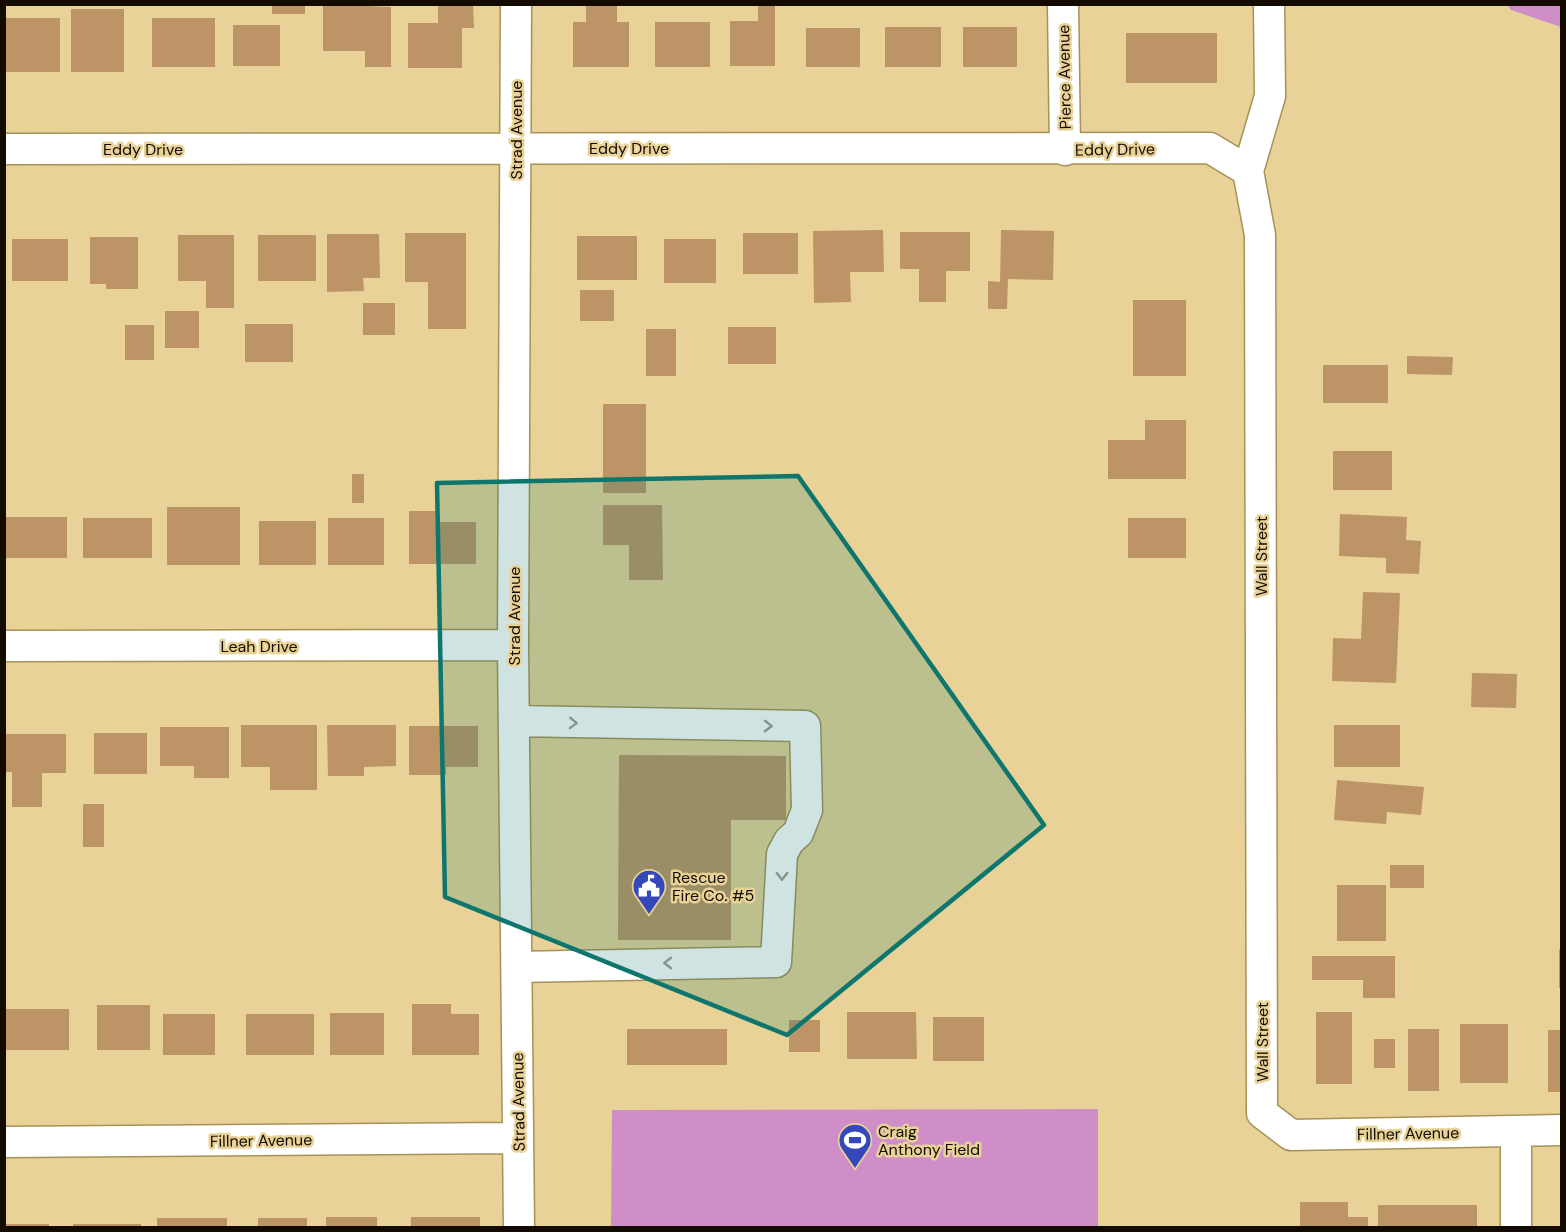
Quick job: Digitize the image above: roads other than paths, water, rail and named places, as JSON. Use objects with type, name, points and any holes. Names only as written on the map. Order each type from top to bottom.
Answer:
[{"type":"street","name":"Strad Avenue","points":[[516,4],[513,645],[519,1227]]},
{"type":"street","name":"Pierce Avenue","points":[[1064,4],[1065,150]]},
{"type":"street","name":"Wall Street","points":[[1262,1113],[1260,236],[1248,171],[1270,96],[1269,4]]},
{"type":"street","name":"Eddy Drive","points":[[4,149],[1065,150],[1210,148],[1248,171]]},
{"type":"street","name":"Leah Drive","points":[[4,646],[513,645]]},
{"type":"street","points":[[514,721],[806,726],[807,797],[804,821],[782,854],[776,962],[517,967]]},
{"type":"street","name":"Fillner Avenue","points":[[1262,1113],[1291,1135],[1562,1130]]},
{"type":"street","points":[[1516,1131],[1516,1227]]},
{"type":"street","name":"Fillner Avenue","points":[[4,1143],[518,1138]]},
{"type":"place","name":"Rescue Fire Co. #5","points":[[649,915]]},
{"type":"place","name":"Craig Anthony Field","points":[[855,1169]]}]
